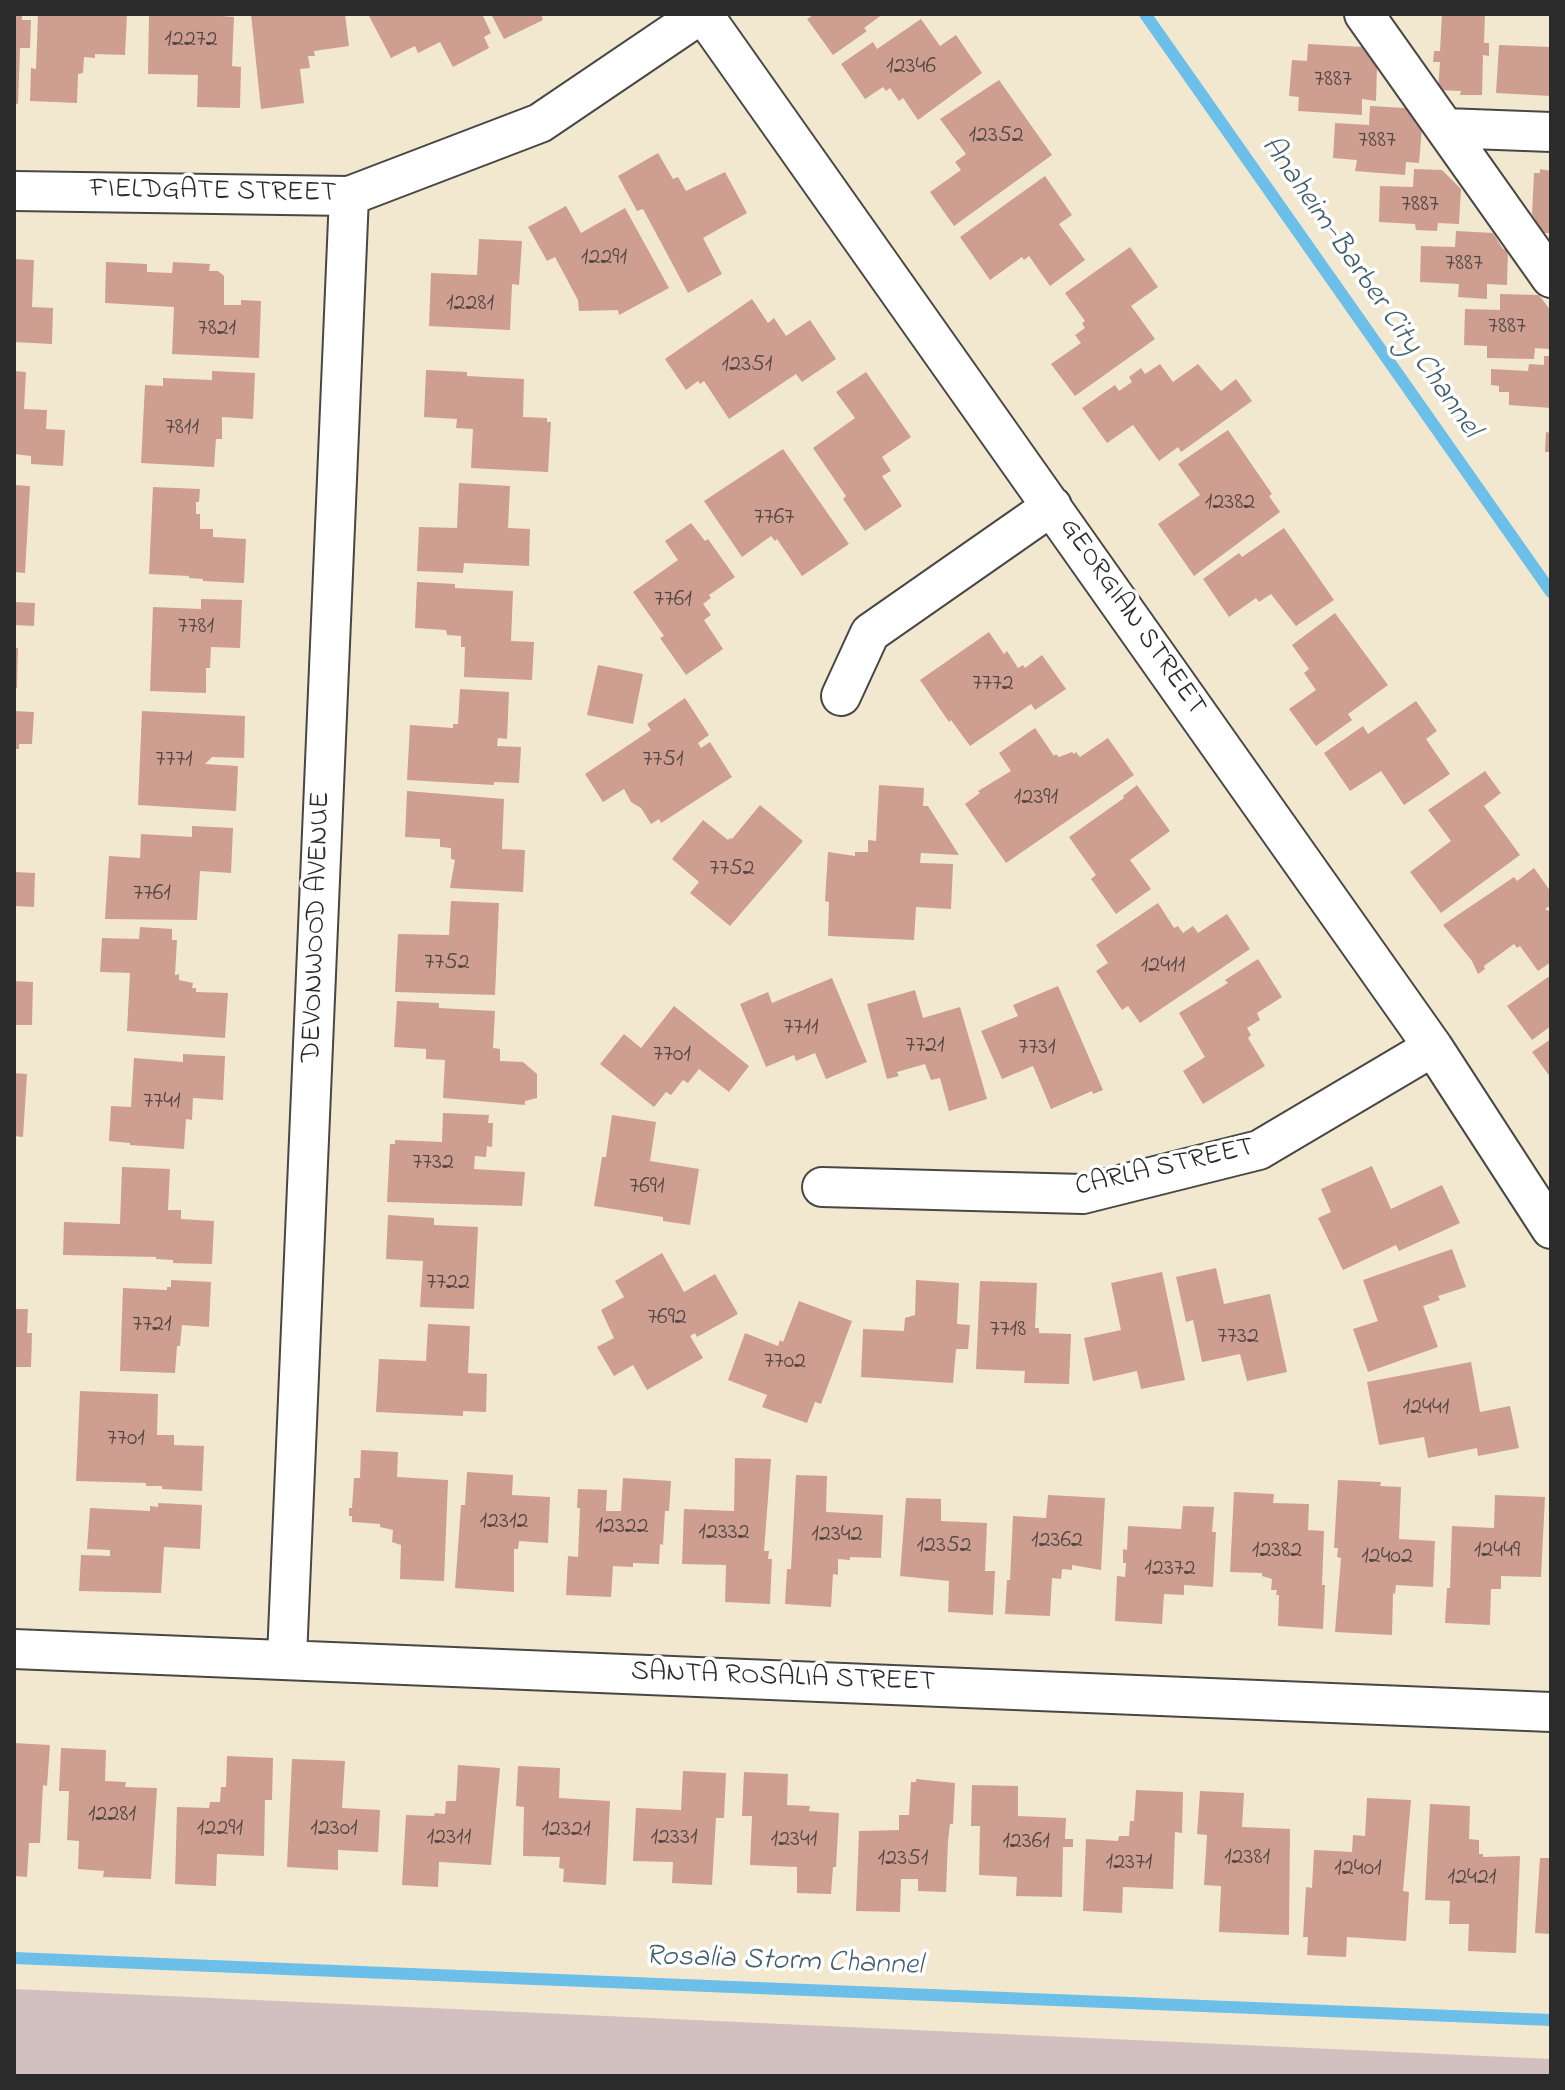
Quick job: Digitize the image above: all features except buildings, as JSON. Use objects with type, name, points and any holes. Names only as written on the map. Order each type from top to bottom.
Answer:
[{"type":"street","name":"FIELDGATE STREET","points":[[14,191],[349,196],[540,123],[702,14]]},
{"type":"street","name":"GEORGIAN STREET","points":[[702,14],[1433,1047],[1551,1229]]},
{"type":"street","points":[[1364,14],[1551,278]]},
{"type":"street","points":[[1445,128],[1551,132]]},
{"type":"street","name":"DEVONWOOD AVENUE","points":[[287,1658],[349,196]]},
{"type":"street","points":[[841,696],[870,633],[1052,506]]},
{"type":"street","name":"CARLA STREET","points":[[822,1187],[1083,1194],[1259,1150],[1433,1047]]},
{"type":"street","name":"SANTA ROSALIA STREET","points":[[14,1649],[1551,1712]]},
{"type":"shaded area","points":[[14,1989],[1551,2059],[1551,2076],[14,2076]]},
{"type":"waterway","name":"Anaheim-Barber City Channel","points":[[1145,14],[1551,592]]},
{"type":"waterway","name":"Rosalia Storm Channel","points":[[14,1958],[1551,2020]]}]
